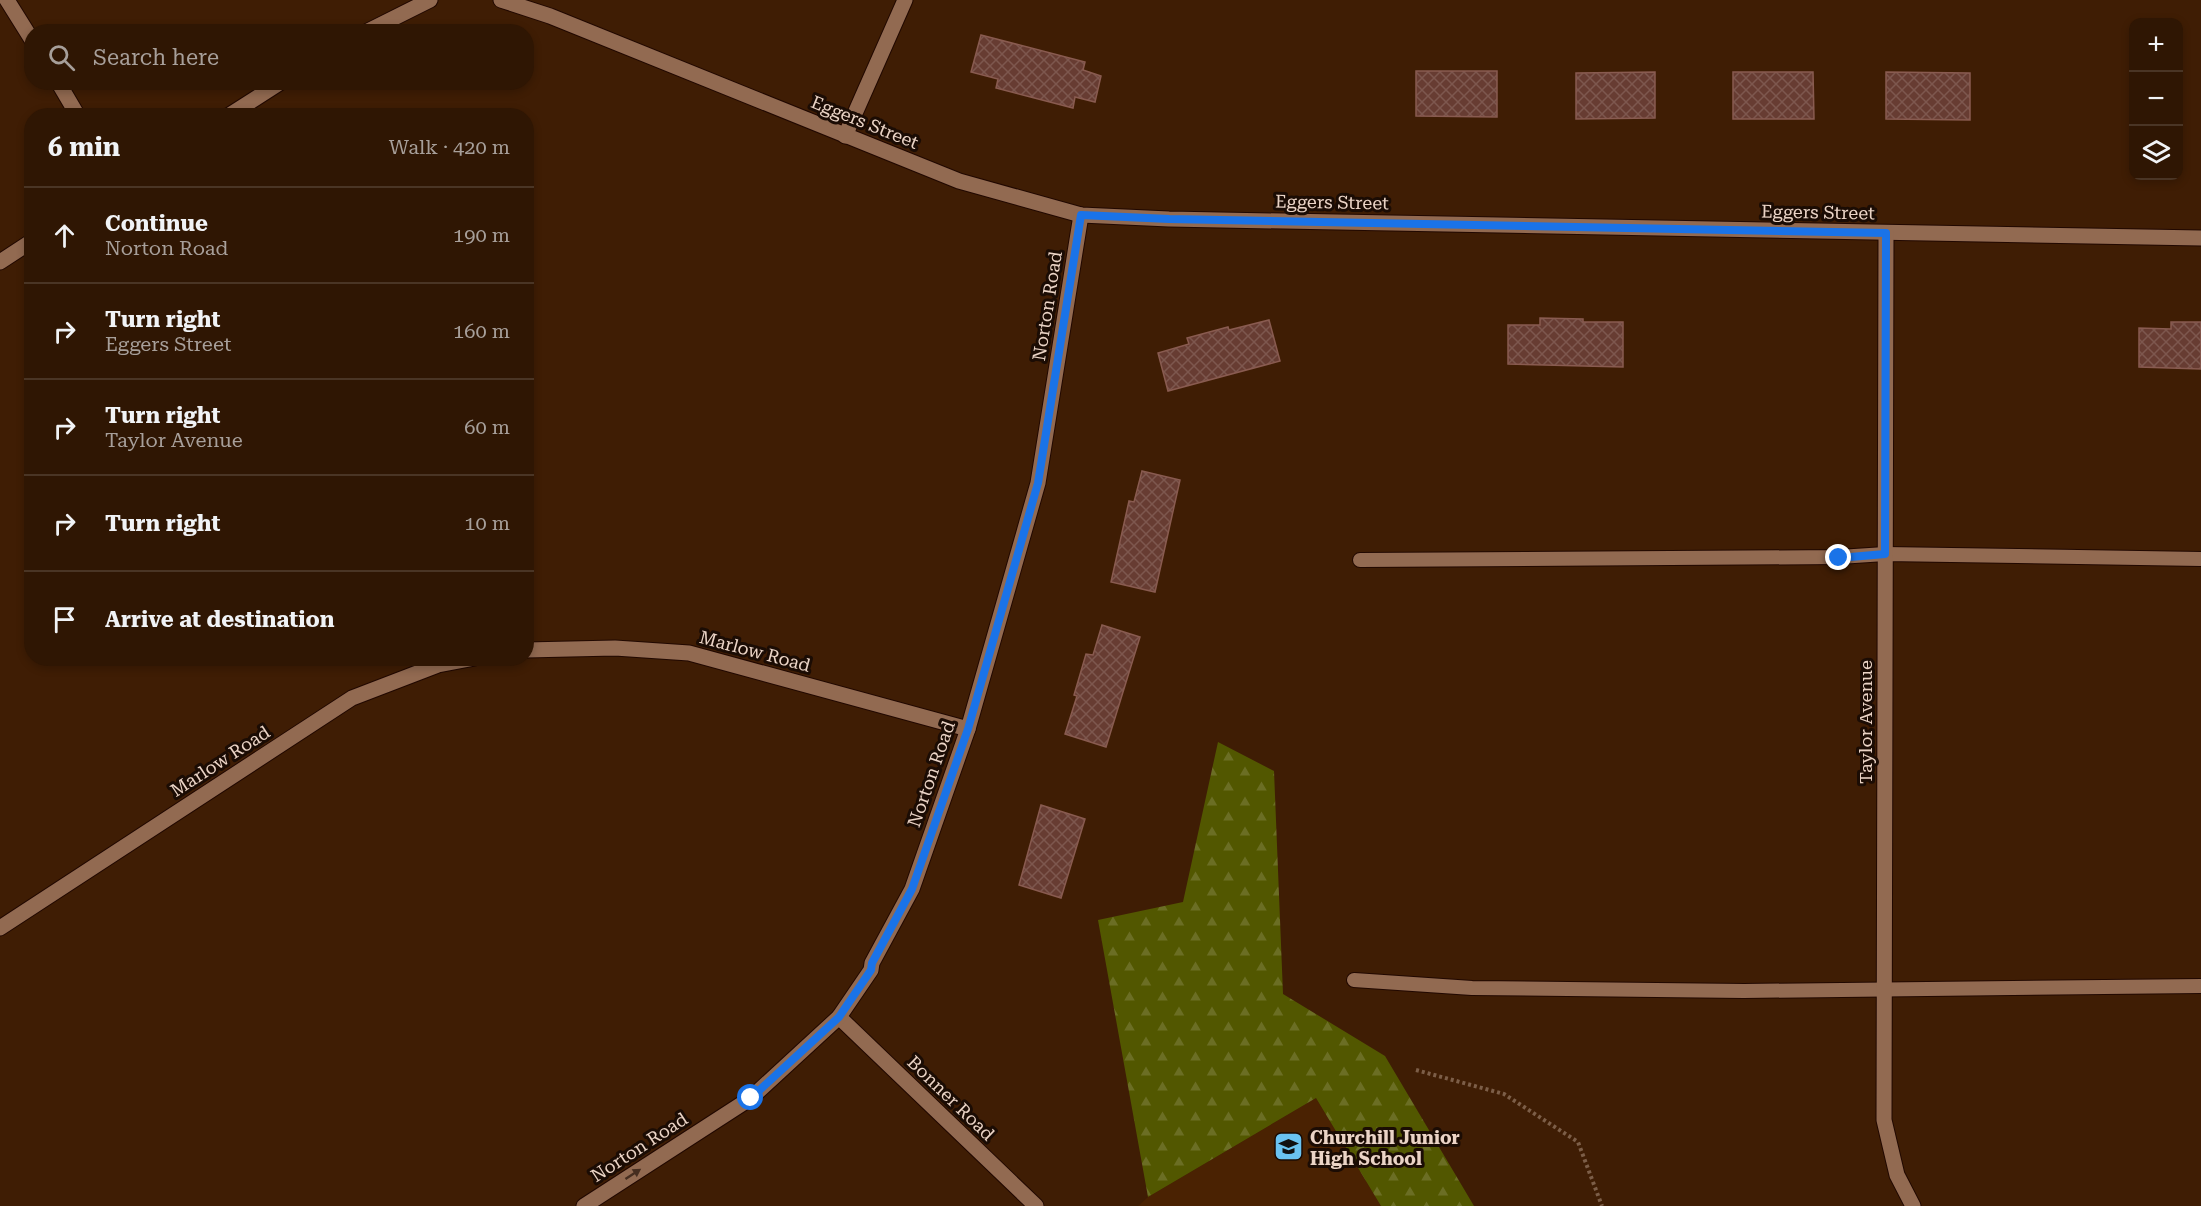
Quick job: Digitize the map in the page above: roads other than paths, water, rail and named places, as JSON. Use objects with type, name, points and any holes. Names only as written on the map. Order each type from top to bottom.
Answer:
[{"type":"street","points":[[7,0],[24,27]]},
{"type":"street","points":[[382,24],[430,0]]},
{"type":"street","name":"Eggers Street","points":[[501,0],[550,16],[958,181],[1081,215],[1169,219],[2201,238]]},
{"type":"street","points":[[845,136],[905,0]]},
{"type":"street","points":[[62,90],[73,108]]},
{"type":"street","points":[[240,108],[269,90]]},
{"type":"street","name":"Norton Road","points":[[584,1206],[751,1098],[839,1017],[871,970],[872,963],[912,889],[968,729],[1038,483],[1081,215]]},
{"type":"street","name":"Taylor Avenue","points":[[1886,233],[1884,1120],[1897,1175],[1913,1206]]},
{"type":"street","points":[[0,261],[24,246]]},
{"type":"street","name":"Marlow Road","points":[[534,650],[615,648],[689,653],[968,729]]},
{"type":"street","name":"Marlow Road","points":[[0,928],[352,698],[433,666]]},
{"type":"street","name":"Bonner Road","points":[[839,1017],[1036,1206]]},
{"type":"lane","points":[[1360,560],[1839,558],[1885,554],[2201,559]]},
{"type":"lane","points":[[1354,980],[1472,988],[1732,991],[2201,986]]},
{"type":"place","name":"Churchill Junior High School","points":[[1289,1147]]}]
